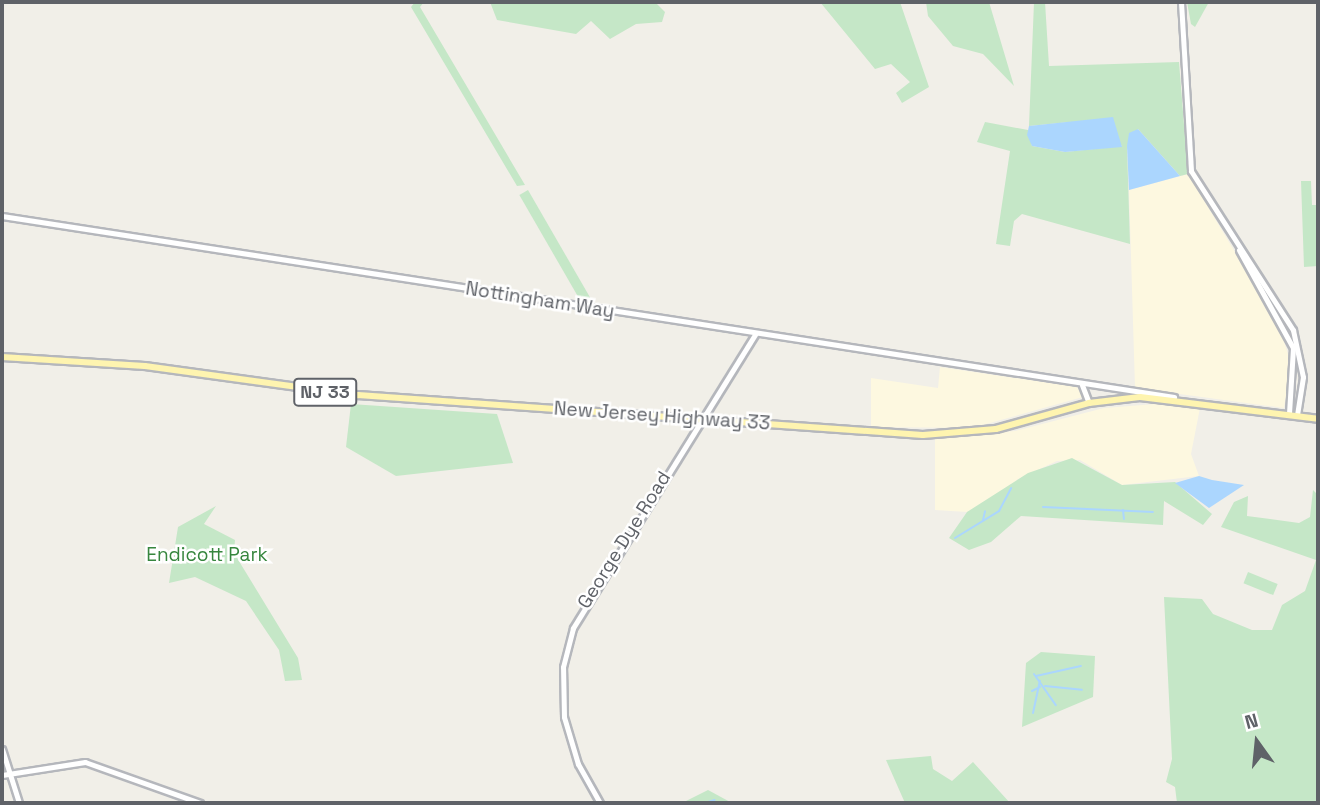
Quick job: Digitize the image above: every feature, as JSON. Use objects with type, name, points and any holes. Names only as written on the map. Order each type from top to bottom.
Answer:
[{"type":"main road","name":"New Jersey Highway 33","points":[[2,357],[145,366],[358,395],[947,435],[1005,427],[1090,403],[1174,397],[1318,419]]},
{"type":"street","points":[[1181,2],[1191,171],[1239,250],[1293,348],[1289,414]]},
{"type":"street","name":"Nottingham Way","points":[[2,216],[1174,397]]},
{"type":"street","points":[[1239,250],[1293,330],[1303,377],[1297,416]]},
{"type":"street","name":"George Dye Road","points":[[600,803],[566,729],[562,679],[568,642],[586,599],[755,334]]},
{"type":"street","points":[[1079,383],[1090,403]]},
{"type":"street","points":[[2,750],[5,774],[19,803]]},
{"type":"street","points":[[5,774],[94,764],[200,803]]},
{"type":"shaded area","points":[[1188,174],[1279,325],[1291,364],[1284,408],[1135,388],[1129,190]]},
{"type":"shaded area","points":[[940,367],[1077,387],[1083,397],[972,428],[871,427],[871,378],[938,388]]},
{"type":"shaded area","points":[[1168,403],[1200,408],[1191,454],[1199,476],[1122,485],[1080,460],[1057,461],[1018,479],[987,504],[967,512],[935,510],[935,438],[1015,431],[1104,408]]},
{"type":"green space","points":[[415,2],[424,2],[420,7],[525,185],[517,186],[411,7]]},
{"type":"green space","points":[[490,2],[655,2],[665,12],[662,22],[636,24],[610,39],[591,21],[576,34],[497,20]]},
{"type":"green space","points":[[820,2],[900,2],[929,87],[902,103],[896,93],[910,82],[891,64],[875,69]]},
{"type":"green space","points":[[926,2],[989,2],[1014,86],[983,54],[953,46],[928,16]]},
{"type":"green space","points":[[1034,2],[1045,2],[1049,66],[1179,62],[1188,174],[1180,176],[1138,129],[1127,146],[1130,244],[1022,214],[1014,221],[1010,246],[996,244],[1010,151],[977,142],[985,122],[1028,130],[1032,146],[1065,152],[1122,146],[1070,122],[1029,126]]},
{"type":"green space","points":[[1187,2],[1209,2],[1195,27],[1191,24]]},
{"type":"green space","points":[[1301,181],[1311,181],[1312,205],[1318,205],[1318,266],[1304,267]]},
{"type":"green space","points":[[528,190],[595,306],[586,311],[519,195]]},
{"type":"green space","points":[[351,404],[497,414],[513,463],[396,476],[346,447]]},
{"type":"green space","points":[[1072,458],[1122,485],[1175,482],[1212,514],[1203,525],[1164,501],[1163,525],[1021,516],[991,542],[969,550],[949,538],[967,512],[1028,473]]},
{"type":"green space","points":[[1313,490],[1318,495],[1318,803],[1177,803],[1175,787],[1166,782],[1172,759],[1164,597],[1202,599],[1213,614],[1252,630],[1272,630],[1282,605],[1305,591],[1316,560],[1221,527],[1234,502],[1248,496],[1247,516],[1299,523],[1310,517]]},
{"type":"green space","name":"Endicott Park","points":[[216,506],[204,524],[235,540],[234,553],[298,658],[302,680],[285,681],[279,650],[246,601],[195,577],[169,583],[178,527]]},
{"type":"green space","points":[[1248,572],[1278,584],[1273,595],[1244,583]]},
{"type":"green space","points":[[1041,652],[1095,656],[1093,697],[1022,727],[1026,663]]},
{"type":"green space","points":[[931,756],[933,769],[952,781],[973,762],[1010,803],[905,803],[886,760]]},
{"type":"green space","points":[[708,790],[732,803],[682,803]]},
{"type":"water","points":[[1113,117],[1122,147],[1065,152],[1032,146],[1027,135],[1029,126]]},
{"type":"water","points":[[1138,129],[1180,176],[1129,190],[1127,146],[1129,133]]},
{"type":"water","points":[[1199,476],[1244,485],[1209,508],[1175,483]]},
{"type":"waterway","points":[[1317,331],[1318,405]]},
{"type":"waterway","points":[[955,538],[999,511],[1011,488]]},
{"type":"waterway","points":[[1043,507],[1153,512]]},
{"type":"waterway","points":[[1123,510],[1124,519]]},
{"type":"waterway","points":[[983,520],[985,511]]},
{"type":"waterway","points":[[1036,676],[1081,666]]},
{"type":"waterway","points":[[1034,674],[1056,705]]},
{"type":"waterway","points":[[1033,713],[1040,681]]},
{"type":"waterway","points":[[1045,686],[1082,690]]},
{"type":"waterway","points":[[1032,691],[1040,687]]},
{"type":"waterway","points":[[705,803],[715,800]]}]
